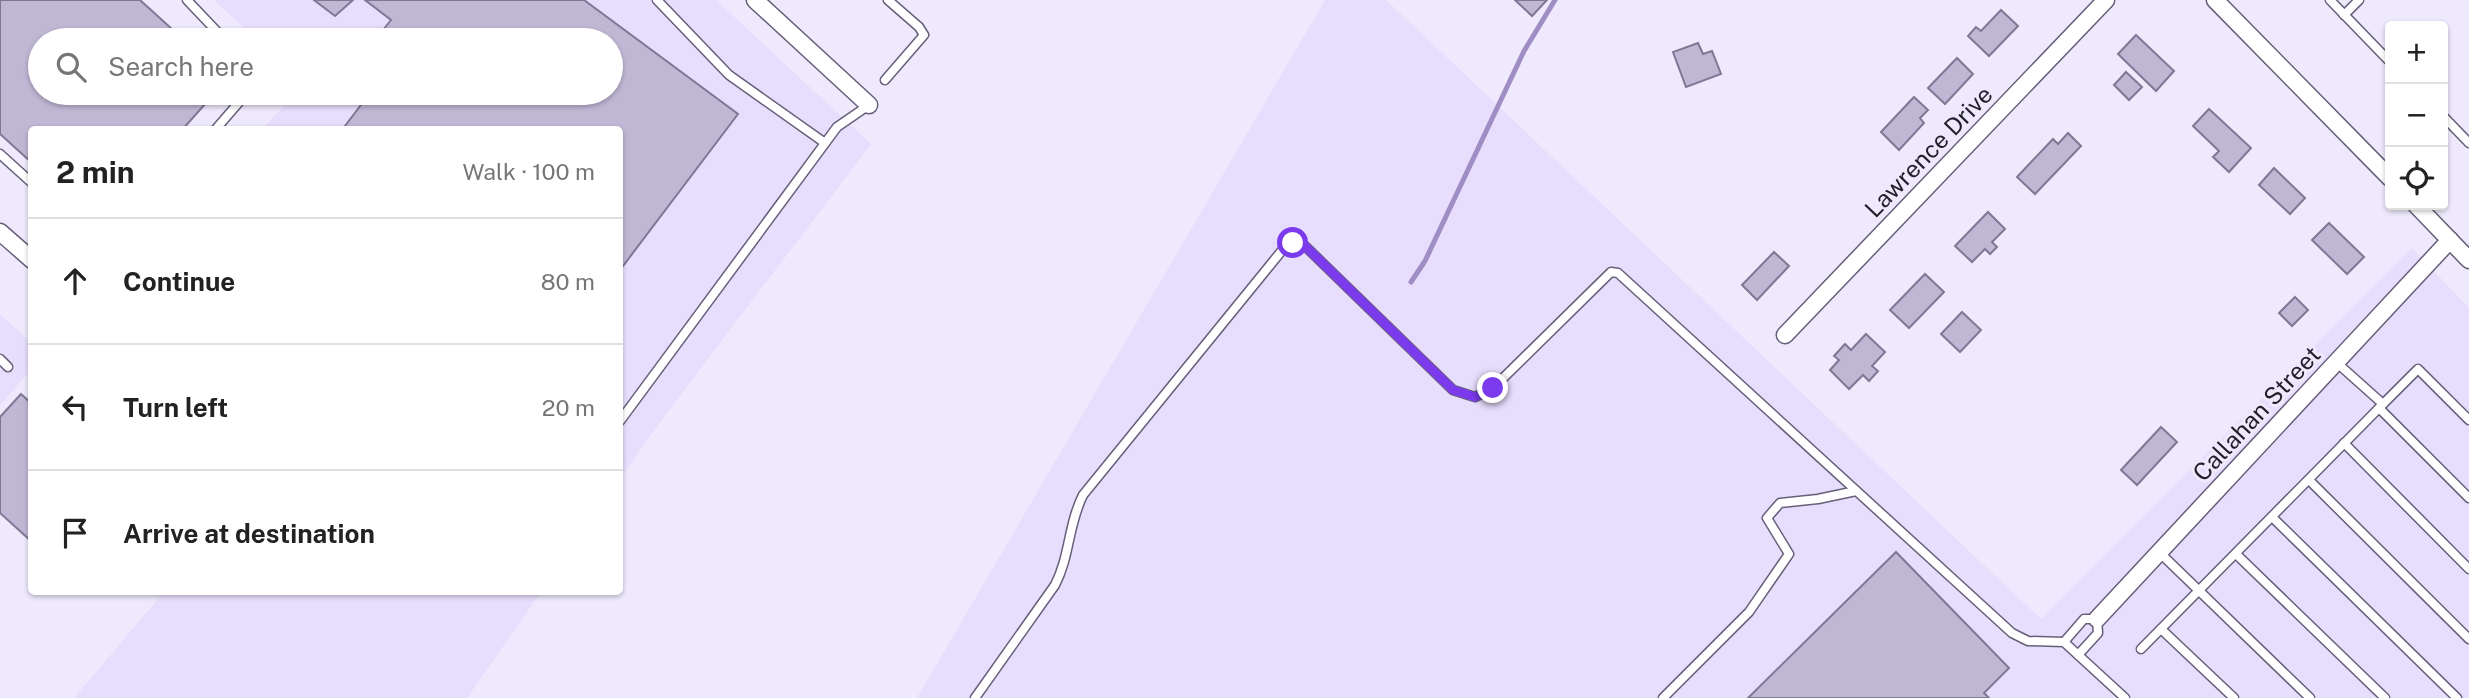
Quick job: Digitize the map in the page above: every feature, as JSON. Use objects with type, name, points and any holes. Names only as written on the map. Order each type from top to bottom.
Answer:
[{"type":"street","points":[[755,0],[869,105]]},
{"type":"street","name":"Lawrence Drive","points":[[1785,335],[2106,0]]},
{"type":"street","points":[[2215,0],[2385,173]]},
{"type":"street","points":[[2421,210],[2469,260]]},
{"type":"street","points":[[0,232],[28,256]]},
{"type":"street","name":"Callahan Street","points":[[2097,619],[2450,240]]},
{"type":"lane","points":[[187,0],[214,28]]},
{"type":"lane","points":[[657,0],[729,75],[825,143]]},
{"type":"lane","points":[[885,80],[924,35],[919,27],[888,0]]},
{"type":"lane","points":[[2330,0],[2385,57]]},
{"type":"lane","points":[[2344,15],[2359,0]]},
{"type":"lane","points":[[218,126],[237,105]]},
{"type":"lane","points":[[623,417],[837,127],[869,105]]},
{"type":"lane","points":[[2448,121],[2469,143]]},
{"type":"lane","points":[[0,154],[28,179]]},
{"type":"lane","points":[[975,698],[1055,585],[1064,566],[1074,513],[1083,495],[1284,248],[1293,243],[1305,246],[1453,390],[1475,397],[1493,388],[1611,272],[1618,273],[2012,633],[2028,641],[2064,642],[2125,698]]},
{"type":"lane","points":[[0,359],[8,367]]},
{"type":"lane","points":[[2336,362],[2469,498]]},
{"type":"lane","points":[[2141,649],[2418,369],[2469,420]]},
{"type":"lane","points":[[2344,443],[2469,569]]},
{"type":"lane","points":[[2309,480],[2469,639]]},
{"type":"lane","points":[[1663,698],[1749,612],[1789,554],[1767,518],[1780,503],[1856,491]]},
{"type":"lane","points":[[2272,517],[2457,698]]},
{"type":"lane","points":[[2159,552],[2310,698]]},
{"type":"lane","points":[[2236,554],[2385,698]]},
{"type":"lane","points":[[2064,642],[2084,620],[2097,619],[2098,633],[2078,655]]},
{"type":"lane","points":[[2161,629],[2234,698]]},
{"type":"shaded area","points":[[214,0],[716,0],[871,144],[623,475],[623,126],[265,126],[285,105],[623,105],[623,28],[244,28]]},
{"type":"shaded area","points":[[1325,0],[1386,0],[2041,619],[2412,248],[2469,308],[2469,698],[917,698]]},
{"type":"shaded area","points":[[0,315],[28,340],[28,373],[0,405]]},
{"type":"shaded area","points":[[161,595],[539,595],[467,698],[74,698]]},
{"type":"building","points":[[0,0],[140,0],[171,28],[28,28],[28,105],[204,105],[186,126],[28,126],[28,159],[0,134]]},
{"type":"building","points":[[314,0],[353,0],[335,16]]},
{"type":"building","points":[[365,0],[584,0],[622,28],[385,28],[391,20]]},
{"type":"building","points":[[1515,0],[1547,0],[1532,16]]},
{"type":"building","points":[[2001,10],[2018,26],[1989,56],[1968,36],[1976,27],[1981,31]]},
{"type":"building","points":[[623,29],[738,114],[623,266],[623,126],[345,126],[361,105],[623,105]]},
{"type":"building","points":[[2136,35],[2174,71],[2156,91],[2118,54]]},
{"type":"building","points":[[1698,43],[1703,54],[1712,51],[1721,74],[1686,87],[1673,52]]},
{"type":"building","points":[[1957,58],[1973,74],[1945,104],[1928,88]]},
{"type":"building","points":[[2126,72],[2142,87],[2129,100],[2114,85]]},
{"type":"building","points":[[1914,97],[1928,110],[1920,118],[1924,123],[1899,150],[1881,132]]},
{"type":"building","points":[[2209,109],[2251,148],[2229,172],[2213,157],[2219,151],[2193,126]]},
{"type":"building","points":[[2068,133],[2081,146],[2035,194],[2017,177],[2053,139],[2058,144]]},
{"type":"building","points":[[2274,168],[2305,198],[2290,214],[2259,185]]},
{"type":"building","points":[[1988,212],[2005,229],[1992,242],[1997,247],[1990,254],[1985,249],[1972,262],[1955,246]]},
{"type":"building","points":[[2329,223],[2364,257],[2347,274],[2312,240]]},
{"type":"building","points":[[1774,252],[1789,266],[1757,300],[1742,285]]},
{"type":"building","points":[[1925,274],[1944,292],[1909,328],[1890,310]]},
{"type":"building","points":[[2295,297],[2308,310],[2292,326],[2279,313]]},
{"type":"building","points":[[1962,312],[1981,330],[1960,352],[1941,334]]},
{"type":"building","points":[[1866,334],[1885,352],[1872,366],[1878,371],[1869,381],[1863,375],[1849,389],[1830,370],[1839,360],[1834,356],[1845,344],[1851,350]]},
{"type":"building","points":[[21,394],[28,400],[28,538],[0,513],[0,417]]},
{"type":"building","points":[[2161,427],[2177,442],[2137,485],[2121,470]]},
{"type":"building","points":[[1896,552],[2009,668],[1984,693],[1989,698],[1748,698]]},
{"type":"waterway","points":[[1411,282],[1425,261],[1524,51],[1555,0]]},
{"type":"route","points":[[1293,243],[1305,246],[1453,390],[1475,397],[1493,388]]}]
